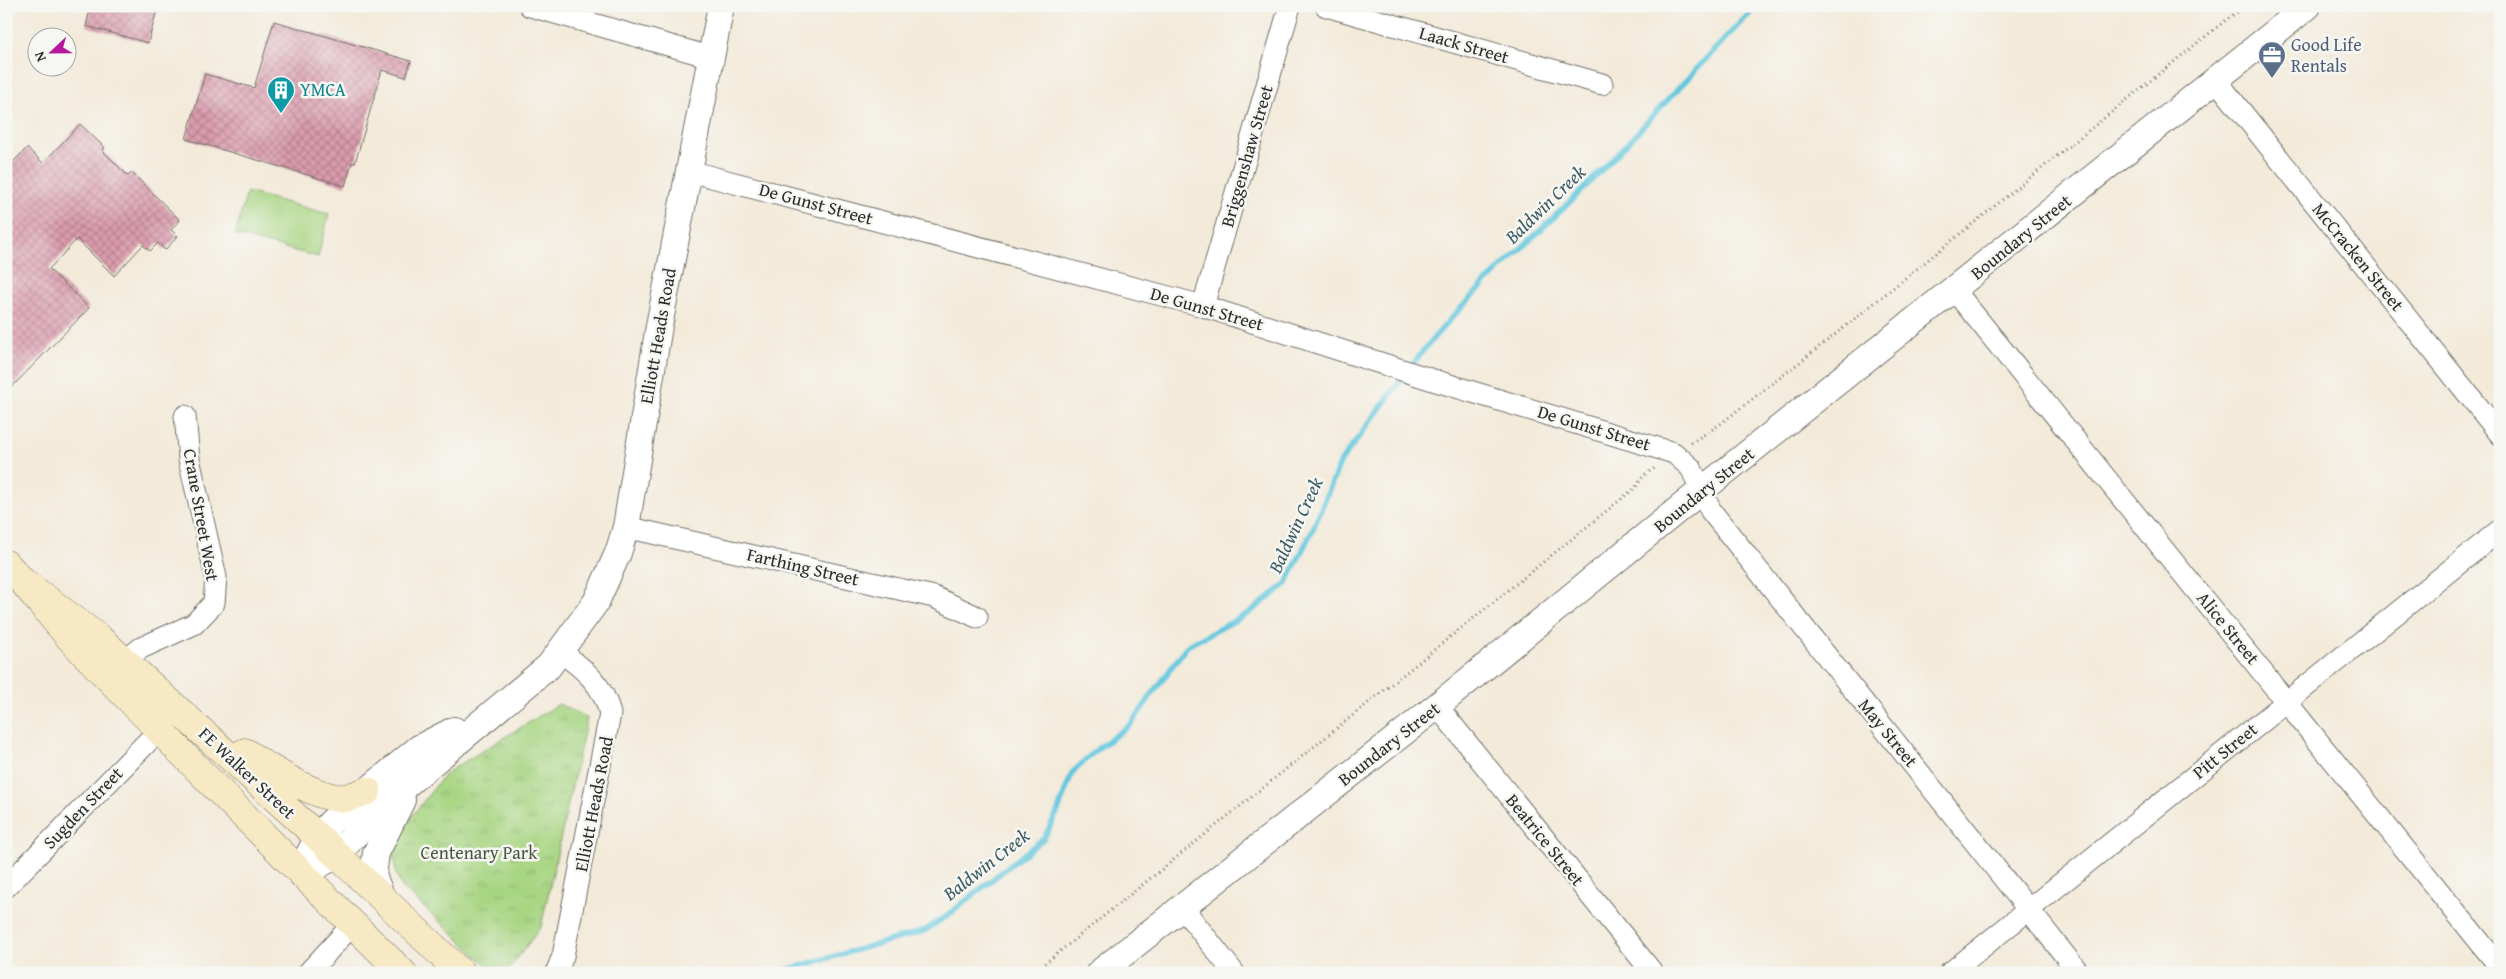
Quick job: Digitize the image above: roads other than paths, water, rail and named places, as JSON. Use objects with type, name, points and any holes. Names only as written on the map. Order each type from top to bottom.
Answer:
[{"type":"main road","name":"FE Walker Street","points":[[16,574],[84,653],[160,692],[461,973]]},
{"type":"main road","name":"FE Walker Street","points":[[115,668],[160,729],[301,874],[403,973]]},
{"type":"main road","points":[[160,692],[271,770],[289,779],[336,798],[346,798],[367,790]]},
{"type":"street","points":[[530,6],[710,57]]},
{"type":"street","name":"Elliott Heads Road","points":[[301,874],[327,846],[389,799],[495,710],[530,684],[561,652],[596,602],[618,553],[626,526],[659,326],[720,6]]},
{"type":"street","name":"Briggenshaw Street","points":[[1203,306],[1290,6]]},
{"type":"street","name":"Laack Street","points":[[1326,6],[1602,84]]},
{"type":"street","name":"Boundary Street","points":[[1100,973],[1437,706],[1702,490],[1955,290],[2308,6]]},
{"type":"street","name":"McCracken Street","points":[[2216,80],[2500,434]]},
{"type":"street","name":"De Gunst Street","points":[[689,171],[1203,306],[1433,380],[1667,450],[1683,458],[1691,468],[1702,490]]},
{"type":"street","name":"Alice Street","points":[[1955,290],[2500,966]]},
{"type":"street","name":"Crane Street West","points":[[115,668],[141,648],[194,624],[214,603],[216,577],[189,459],[185,416]]},
{"type":"street","name":"May Street","points":[[1702,490],[1711,511],[2080,973]]},
{"type":"street","name":"Farthing Street","points":[[626,526],[934,597],[976,617]]},
{"type":"street","name":"Pitt Street","points":[[1950,973],[2500,530]]},
{"type":"street","name":"Elliott Heads Road","points":[[556,973],[563,956],[610,714],[601,690],[582,667],[561,652]]},
{"type":"street","name":"Beatrice Street","points":[[1437,706],[1653,973]]},
{"type":"street","name":"Elliott Heads Road","points":[[327,846],[331,822],[367,790],[419,748],[495,710]]},
{"type":"street","name":"Sugden Street","points":[[6,887],[160,729]]},
{"type":"street","points":[[382,898],[373,875],[376,853],[398,806],[426,767]]},
{"type":"street","points":[[1182,907],[1234,973]]},
{"type":"street","points":[[308,973],[353,924]]},
{"type":"waterway","name":"Baldwin Creek","points":[[1409,369],[1429,343],[1473,295],[1590,182],[1757,6]]},
{"type":"waterway","name":"Baldwin Creek","points":[[775,973],[924,931],[947,916],[1044,838],[1058,811],[1072,773],[1097,749],[1130,725],[1187,646],[1249,613],[1286,584],[1312,531],[1341,461],[1404,376]]},
{"type":"place","name":"Good Life Rentals","points":[[2272,79]]},
{"type":"place","name":"YMCA","points":[[281,114]]},
{"type":"park label","name":"Centenary Park","points":[[479,853]]}]
